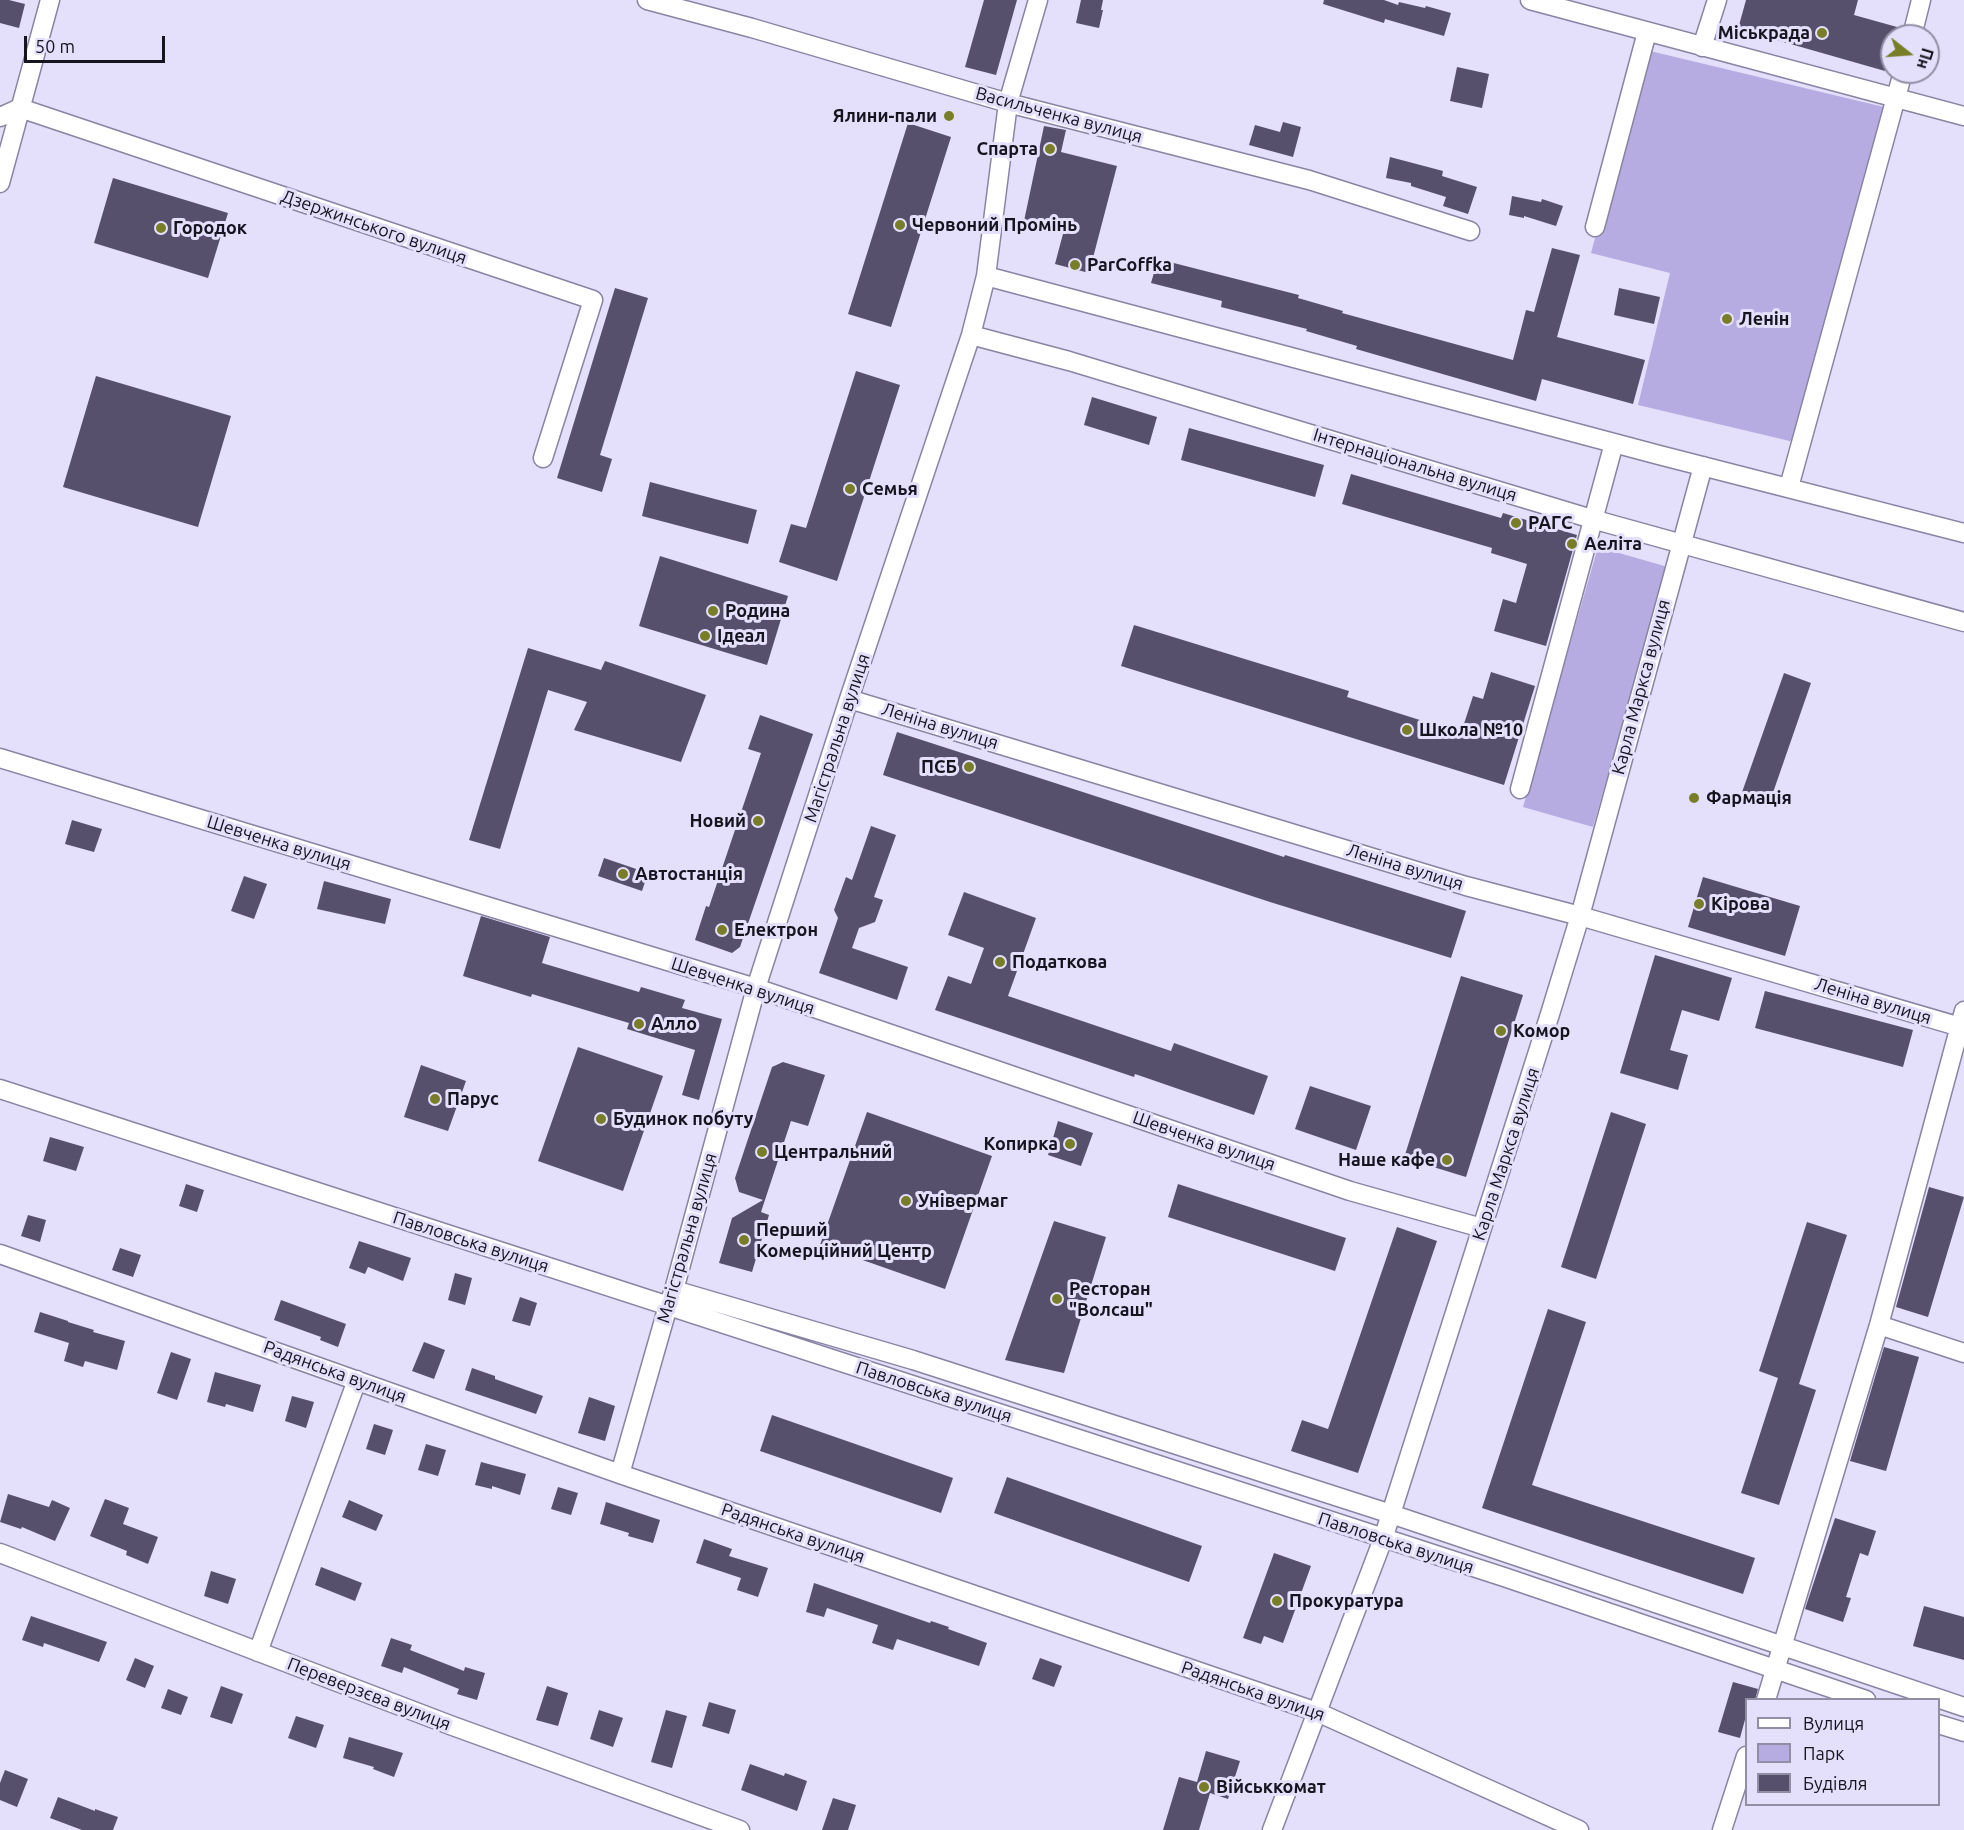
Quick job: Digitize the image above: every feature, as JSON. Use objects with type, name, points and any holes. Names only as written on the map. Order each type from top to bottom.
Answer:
[{"type":"street","points":[[0,183],[50,0]]},
{"type":"street","name":"Васильченка вулиця","points":[[648,0],[763,31],[1008,103],[1309,180],[1470,231]]},
{"type":"street","name":"Магістральна вулиця","points":[[620,1474],[756,988],[970,335],[986,276],[1008,103],[1038,0]]},
{"type":"street","points":[[1530,0],[1964,116]]},
{"type":"street","points":[[1702,46],[1717,0]]},
{"type":"street","points":[[1915,24],[1921,0]]},
{"type":"street","points":[[1595,227],[1647,32]]},
{"type":"street","points":[[1789,487],[1900,84]]},
{"type":"street","points":[[0,117],[20,108]]},
{"type":"street","name":"Дзержинського вулиця","points":[[20,108],[592,300],[543,458]]},
{"type":"street","points":[[986,276],[1964,533]]},
{"type":"street","name":"Інтернаціональна вулиця","points":[[970,335],[1069,361],[1592,519],[1964,622]]},
{"type":"street","points":[[1520,789],[1614,442]]},
{"type":"street","name":"Карла Маркса вулиця","points":[[1272,1830],[1383,1539],[1482,1228],[1580,916],[1680,542],[1703,466]]},
{"type":"street","name":"Леніна вулиця","points":[[849,699],[1466,886],[1963,1022]]},
{"type":"street","name":"Шевченка вулиця","points":[[0,758],[756,988],[1350,1191],[1482,1228]]},
{"type":"street","points":[[1767,1698],[1879,1326],[1963,1022]]},
{"type":"street","name":"Павловська вулиця","points":[[0,1089],[671,1298],[1860,1698]]},
{"type":"street","name":"Радянська вулиця","points":[[0,1254],[620,1474],[1317,1712],[1579,1830]]},
{"type":"street","name":"Павловська вулиця","points":[[671,1298],[913,1360],[1391,1514],[1938,1698]]},
{"type":"street","points":[[1879,1326],[1964,1353]]},
{"type":"street","points":[[258,1652],[357,1380]]},
{"type":"street","name":"Переверзєва вулиця","points":[[0,1553],[450,1725],[740,1830]]},
{"type":"street","name":"Павловська вулиця","points":[[1940,1699],[1964,1707]]},
{"type":"street","points":[[1940,1725],[1964,1732]]},
{"type":"street","points":[[1722,1830],[1745,1759]]},
{"type":"green space","points":[[1646,50],[1888,108],[1794,442],[1638,405],[1670,273],[1591,253]]},
{"type":"green space","points":[[1598,547],[1668,567],[1593,827],[1523,807]]},
{"type":"building","points":[[0,0],[25,4],[19,28],[0,23]]},
{"type":"building","points":[[984,0],[1017,0],[996,75],[965,67]]},
{"type":"building","points":[[1081,0],[1103,0],[1099,28],[1076,23]]},
{"type":"building","points":[[1324,0],[1384,0],[1398,5],[1399,2],[1425,8],[1426,6],[1451,13],[1444,36],[1385,19],[1384,23],[1323,4]]},
{"type":"building","name":"Міськрада","points":[[1746,0],[1858,0],[1854,15],[1886,24],[1880,24],[1880,70],[1738,29]]},
{"type":"building","points":[[1457,67],[1489,74],[1482,108],[1450,101]]},
{"type":"building","points":[[1283,122],[1301,127],[1293,157],[1249,145],[1255,125],[1280,132]]},
{"type":"building","name":"Червоний Промінь","points":[[908,123],[951,137],[891,327],[848,314]]},
{"type":"building","points":[[1044,126],[1066,130],[1061,152],[1117,166],[1089,273],[1055,264],[1064,230],[1024,221]]},
{"type":"building","points":[[1390,157],[1443,171],[1442,176],[1477,187],[1468,214],[1443,206],[1446,197],[1411,186],[1411,183],[1386,178]]},
{"type":"building","name":"Городок","points":[[113,178],[228,213],[208,278],[94,243]]},
{"type":"building","points":[[1512,196],[1541,202],[1542,199],[1563,206],[1556,226],[1524,216],[1524,218],[1509,215]]},
{"type":"building","points":[[1552,248],[1580,255],[1557,337],[1645,360],[1633,404],[1542,379],[1536,401],[1356,349],[1357,346],[1306,331],[1307,329],[1221,307],[1222,301],[1151,283],[1158,259],[1299,295],[1298,298],[1343,311],[1342,313],[1513,360],[1526,310],[1534,312]]},
{"type":"building","points":[[615,288],[648,298],[600,455],[612,459],[602,492],[557,478]]},
{"type":"building","points":[[1619,288],[1660,297],[1654,324],[1614,315]]},
{"type":"building","points":[[856,371],[900,385],[837,581],[779,562],[791,524],[806,528]]},
{"type":"building","points":[[96,376],[231,416],[198,527],[63,487]]},
{"type":"building","points":[[1092,397],[1157,417],[1149,445],[1084,425]]},
{"type":"building","points":[[1189,428],[1324,465],[1315,497],[1181,460]]},
{"type":"building","points":[[1351,474],[1501,518],[1503,513],[1577,535],[1546,646],[1494,631],[1503,599],[1516,603],[1527,564],[1491,553],[1492,548],[1342,504]]},
{"type":"building","points":[[650,482],[757,510],[748,544],[642,516]]},
{"type":"building","name":"Родина","points":[[660,556],[788,596],[767,665],[639,626]]},
{"type":"building","points":[[1134,625],[1349,691],[1347,697],[1461,733],[1473,696],[1483,699],[1491,672],[1535,686],[1504,785],[1121,666]]},
{"type":"building","points":[[528,648],[601,670],[605,661],[706,695],[681,762],[574,730],[587,702],[548,690],[500,849],[469,840]]},
{"type":"building","points":[[1784,673],[1811,683],[1768,807],[1740,798]]},
{"type":"building","points":[[760,715],[813,734],[740,947],[732,953],[695,940],[706,906],[709,907],[761,753],[748,749]]},
{"type":"building","points":[[897,732],[1284,857],[1285,855],[1466,911],[1451,958],[1270,902],[883,775]]},
{"type":"building","points":[[72,820],[102,829],[94,852],[65,844]]},
{"type":"building","points":[[871,826],[896,835],[874,897],[883,900],[875,922],[859,928],[852,948],[908,967],[897,1000],[819,973],[838,918],[834,910],[846,877],[852,880]]},
{"type":"building","name":"Автостанція","points":[[604,858],[648,873],[642,891],[598,876]]},
{"type":"building","points":[[244,876],[267,884],[254,919],[231,911]]},
{"type":"building","points":[[1703,877],[1800,906],[1785,956],[1688,927]]},
{"type":"building","points":[[324,881],[391,899],[385,924],[317,909]]},
{"type":"building","points":[[964,892],[1036,918],[1008,996],[1171,1051],[1174,1043],[1268,1076],[1254,1115],[935,1010],[948,976],[971,984],[984,948],[948,935]]},
{"type":"building","points":[[481,916],[550,937],[542,963],[639,992],[641,987],[685,1000],[682,1008],[722,1019],[699,1100],[682,1095],[695,1050],[627,1029],[629,1023],[463,976]]},
{"type":"building","points":[[1655,955],[1732,978],[1719,1021],[1682,1010],[1670,1050],[1688,1055],[1678,1090],[1620,1073]]},
{"type":"building","points":[[1461,976],[1523,995],[1466,1177],[1404,1158]]},
{"type":"building","points":[[1765,991],[1913,1030],[1903,1067],[1755,1028]]},
{"type":"building","name":"Будинок побуту","points":[[578,1047],[663,1076],[623,1191],[538,1161]]},
{"type":"building","name":"Центральний","points":[[783,1062],[825,1075],[808,1126],[791,1121],[761,1212],[769,1215],[752,1272],[719,1263],[732,1218],[763,1200],[739,1192],[735,1178],[772,1067]]},
{"type":"building","name":"Парус","points":[[421,1065],[466,1081],[448,1131],[404,1117]]},
{"type":"building","points":[[1310,1086],[1371,1106],[1356,1150],[1295,1129]]},
{"type":"building","name":"Універмаг","points":[[867,1112],[992,1156],[945,1289],[820,1245]]},
{"type":"building","points":[[1611,1112],[1646,1124],[1596,1279],[1561,1267]]},
{"type":"building","name":"Копирка","points":[[1058,1121],[1093,1133],[1081,1166],[1048,1155]]},
{"type":"building","points":[[50,1137],[84,1147],[76,1171],[43,1161]]},
{"type":"building","points":[[186,1184],[204,1190],[197,1212],[179,1206]]},
{"type":"building","points":[[1178,1184],[1346,1238],[1335,1271],[1168,1217]]},
{"type":"building","points":[[1929,1187],[1964,1197],[1928,1317],[1896,1307]]},
{"type":"building","points":[[28,1215],[46,1220],[40,1242],[21,1236]]},
{"type":"building","name":"Ресторан \"Волсаш\"","points":[[1054,1221],[1106,1237],[1064,1373],[1005,1360]]},
{"type":"building","points":[[1807,1222],[1847,1235],[1799,1384],[1816,1390],[1779,1505],[1741,1493],[1778,1378],[1759,1371]]},
{"type":"building","points":[[1397,1227],[1437,1241],[1358,1473],[1291,1451],[1302,1420],[1328,1429]]},
{"type":"building","points":[[359,1241],[411,1258],[403,1281],[368,1267],[365,1274],[349,1268]]},
{"type":"building","points":[[120,1248],[141,1255],[133,1277],[112,1270]]},
{"type":"building","points":[[455,1273],[472,1278],[465,1305],[448,1300]]},
{"type":"building","points":[[520,1297],[537,1303],[530,1326],[512,1321]]},
{"type":"building","points":[[281,1300],[346,1324],[338,1347],[320,1340],[321,1337],[274,1320]]},
{"type":"building","points":[[1548,1309],[1586,1322],[1532,1485],[1755,1558],[1743,1594],[1482,1508]]},
{"type":"building","points":[[40,1312],[94,1330],[93,1332],[125,1341],[117,1370],[85,1361],[83,1367],[64,1361],[69,1343],[34,1332]]},
{"type":"building","points":[[424,1342],[445,1350],[434,1379],[412,1371]]},
{"type":"building","points":[[1884,1347],[1919,1357],[1886,1471],[1850,1461]]},
{"type":"building","points":[[171,1352],[191,1359],[177,1400],[157,1393]]},
{"type":"building","points":[[472,1368],[543,1396],[536,1414],[465,1390]]},
{"type":"building","points":[[215,1372],[261,1385],[253,1412],[226,1404],[225,1407],[207,1402]]},
{"type":"building","points":[[292,1396],[314,1402],[306,1428],[285,1421]]},
{"type":"building","points":[[589,1397],[615,1406],[605,1441],[578,1433]]},
{"type":"building","points":[[772,1415],[953,1478],[941,1513],[760,1451]]},
{"type":"building","points":[[374,1424],[393,1430],[385,1455],[366,1449]]},
{"type":"building","points":[[426,1444],[446,1450],[438,1476],[418,1470]]},
{"type":"building","points":[[481,1462],[526,1474],[520,1495],[492,1486],[492,1489],[475,1485]]},
{"type":"building","points":[[1007,1477],[1202,1546],[1189,1582],[994,1513]]},
{"type":"building","points":[[558,1487],[578,1493],[571,1515],[551,1509]]},
{"type":"building","points":[[8,1494],[49,1507],[52,1500],[70,1508],[55,1541],[22,1527],[21,1529],[0,1522]]},
{"type":"building","points":[[105,1499],[129,1508],[123,1524],[158,1537],[148,1564],[126,1555],[127,1551],[90,1536]]},
{"type":"building","points":[[349,1500],[383,1515],[376,1531],[342,1517]]},
{"type":"building","points":[[606,1502],[660,1520],[653,1543],[628,1536],[629,1533],[600,1524]]},
{"type":"building","points":[[1835,1518],[1876,1531],[1868,1556],[1860,1553],[1846,1597],[1851,1598],[1843,1622],[1805,1609]]},
{"type":"building","points":[[704,1539],[732,1549],[729,1556],[768,1568],[758,1597],[737,1590],[741,1578],[696,1563]]},
{"type":"building","name":"Прокуратура","points":[[1274,1553],[1311,1566],[1283,1643],[1264,1636],[1261,1644],[1243,1638]]},
{"type":"building","points":[[321,1567],[362,1583],[355,1601],[315,1585]]},
{"type":"building","points":[[211,1571],[236,1579],[228,1604],[204,1596]]},
{"type":"building","points":[[814,1583],[930,1623],[931,1621],[949,1627],[948,1629],[987,1643],[979,1666],[897,1639],[893,1650],[872,1643],[878,1625],[827,1608],[824,1617],[806,1612]]},
{"type":"building","points":[[1924,1606],[1964,1617],[1964,1660],[1913,1646]]},
{"type":"building","points":[[31,1616],[107,1642],[99,1662],[44,1643],[43,1647],[22,1640]]},
{"type":"building","points":[[391,1638],[412,1645],[410,1650],[464,1671],[465,1667],[485,1673],[477,1700],[457,1694],[459,1689],[404,1667],[402,1673],[381,1666]]},
{"type":"building","points":[[135,1658],[154,1666],[145,1688],[126,1680]]},
{"type":"building","points":[[1040,1658],[1062,1666],[1054,1687],[1032,1679]]},
{"type":"building","points":[[1733,1682],[1758,1689],[1756,1698],[1745,1698],[1745,1720],[1740,1738],[1718,1732]]},
{"type":"building","points":[[221,1686],[243,1694],[232,1724],[210,1717]]},
{"type":"building","points":[[547,1686],[568,1693],[558,1726],[536,1720]]},
{"type":"building","points":[[168,1689],[188,1697],[181,1715],[161,1708]]},
{"type":"building","points":[[709,1702],[736,1710],[729,1734],[702,1726]]},
{"type":"building","points":[[599,1710],[623,1718],[613,1747],[590,1739]]},
{"type":"building","points":[[666,1710],[687,1716],[672,1768],[651,1762]]},
{"type":"building","points":[[296,1716],[324,1725],[316,1748],[288,1738]]},
{"type":"building","points":[[349,1737],[403,1753],[394,1777],[373,1769],[374,1767],[343,1758]]},
{"type":"building","name":"Військкомат","points":[[1206,1751],[1240,1761],[1228,1799],[1210,1793],[1199,1830],[1163,1830],[1179,1777],[1197,1782]]},
{"type":"building","points":[[750,1764],[807,1781],[797,1811],[741,1790]]},
{"type":"building","points":[[5,1770],[28,1779],[17,1807],[0,1800],[0,1783]]},
{"type":"building","points":[[58,1797],[118,1817],[113,1830],[82,1830],[50,1818]]},
{"type":"building","points":[[833,1798],[856,1805],[848,1830],[822,1830]]},
{"type":"place","name":"Міськрада","points":[[1822,33]]},
{"type":"place","name":"Ялини-пали","points":[[949,116]]},
{"type":"place","name":"Спарта","points":[[1050,149]]},
{"type":"place","name":"Червоний Промінь","points":[[900,225]]},
{"type":"place","name":"Городок","points":[[161,228]]},
{"type":"place","name":"ParCoffka","points":[[1075,265]]},
{"type":"place","name":"Ленін","points":[[1727,319]]},
{"type":"place","name":"Семья","points":[[850,489]]},
{"type":"place","name":"РАГС","points":[[1516,523]]},
{"type":"place","name":"Аеліта","points":[[1572,544]]},
{"type":"place","name":"Родина","points":[[713,611]]},
{"type":"place","name":"Ідеал","points":[[705,636]]},
{"type":"place","name":"Школа №10","points":[[1407,730]]},
{"type":"place","name":"ПСБ","points":[[969,767]]},
{"type":"place","name":"Фармація","points":[[1694,798]]},
{"type":"place","name":"Новий","points":[[758,821]]},
{"type":"place","name":"Автостанція","points":[[623,874]]},
{"type":"place","name":"Кірова","points":[[1699,904]]},
{"type":"place","name":"Електрон","points":[[722,930]]},
{"type":"place","name":"Податкова","points":[[1000,962]]},
{"type":"place","name":"Алло","points":[[639,1024]]},
{"type":"place","name":"Комор","points":[[1501,1031]]},
{"type":"place","name":"Парус","points":[[435,1099]]},
{"type":"place","name":"Будинок побуту","points":[[601,1119]]},
{"type":"place","name":"Копирка","points":[[1070,1144]]},
{"type":"place","name":"Центральний","points":[[762,1152]]},
{"type":"place","name":"Наше кафе","points":[[1447,1160]]},
{"type":"place","name":"Універмаг","points":[[906,1201]]},
{"type":"place","name":"Перший Комерційний Центр","points":[[744,1240]]},
{"type":"place","name":"Ресторан \"Волсаш\"","points":[[1057,1299]]},
{"type":"place","name":"Прокуратура","points":[[1277,1601]]},
{"type":"place","name":"Військкомат","points":[[1204,1787]]}]
